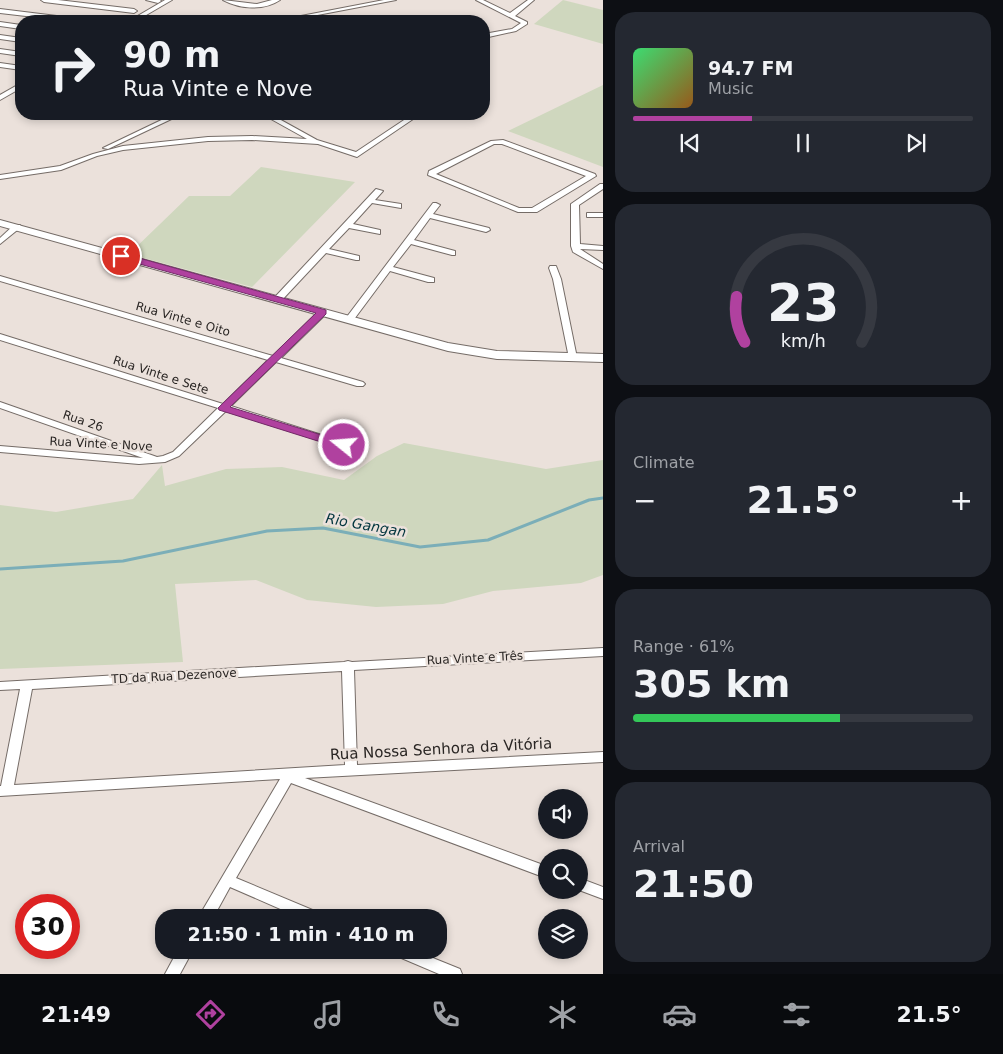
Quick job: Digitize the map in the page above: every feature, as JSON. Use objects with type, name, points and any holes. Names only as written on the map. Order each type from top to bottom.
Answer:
[{"type":"main road","points":[[0,223],[278,299],[401,336],[474,352],[510,356],[603,358]]},
{"type":"street","points":[[44,0],[134,11]]},
{"type":"street","points":[[149,0],[158,1]]},
{"type":"street","points":[[144,15],[169,0]]},
{"type":"street","points":[[226,0],[258,7],[265,6],[276,0]]},
{"type":"street","points":[[319,15],[393,0]]},
{"type":"street","points":[[479,0],[525,22],[524,25],[514,30],[490,35]]},
{"type":"street","points":[[512,15],[531,0]]},
{"type":"street","points":[[0,6],[25,10],[21,14]]},
{"type":"street","points":[[0,11],[30,15]]},
{"type":"street","points":[[0,24],[15,26]]},
{"type":"street","points":[[0,37],[15,39]]},
{"type":"street","points":[[0,51],[15,53]]},
{"type":"street","points":[[0,65],[15,67]]},
{"type":"street","points":[[0,98],[15,89]]},
{"type":"street","points":[[0,177],[61,168],[95,155],[168,120]]},
{"type":"street","points":[[277,120],[319,142],[357,155],[407,120]]},
{"type":"street","points":[[95,155],[122,148],[208,139],[252,138],[319,142]]},
{"type":"street","points":[[493,142],[498,142],[592,176],[565,193],[534,210],[524,211],[432,176],[432,173],[493,142]]},
{"type":"street","points":[[603,186],[580,199],[575,204],[575,246],[579,254],[603,267]]},
{"type":"street","points":[[278,299],[380,191]]},
{"type":"street","points":[[565,193],[580,199]]},
{"type":"street","points":[[370,201],[398,206]]},
{"type":"street","points":[[349,320],[436,205]]},
{"type":"street","points":[[590,214],[603,216]]},
{"type":"street","points":[[428,215],[486,230]]},
{"type":"street","points":[[348,225],[377,232]]},
{"type":"street","points":[[0,242],[17,227]]},
{"type":"street","points":[[410,241],[452,252]]},
{"type":"street","points":[[575,246],[603,248]]},
{"type":"street","points":[[324,250],[356,258]]},
{"type":"street","points":[[389,268],[431,280]]},
{"type":"street","points":[[553,268],[557,279],[573,358]]},
{"type":"street","name":"Rua Vinte e Oito","points":[[0,278],[360,384]]},
{"type":"street","name":"Rua Vinte e Nove","points":[[0,449],[111,459],[165,459],[182,450],[322,312]]},
{"type":"street","name":"Rua Vinte e Sete","points":[[0,337],[344,445]]},
{"type":"street","name":"Rua 26","points":[[0,405],[158,460]]},
{"type":"street","name":"Rua Vinte e Três","points":[[348,665],[603,652]]},
{"type":"street","points":[[348,665],[351,770]]},
{"type":"street","name":"TD da Rua Dezenove","points":[[0,686],[348,665]]},
{"type":"street","points":[[4,791],[27,685]]},
{"type":"street","name":"Rua Nossa Senhora da Vitória","points":[[4,791],[603,757]]},
{"type":"street","points":[[210,909],[285,776]]},
{"type":"street","name":"Rua Nossa Senhora da Vitória","points":[[285,776],[538,869]]},
{"type":"street","points":[[227,880],[296,909]]},
{"type":"street","points":[[588,887],[603,893]]},
{"type":"street","points":[[172,974],[181,959]]},
{"type":"street","points":[[418,959],[455,974]]},
{"type":"green space","points":[[563,0],[603,10],[603,44],[534,24]]},
{"type":"green space","points":[[603,85],[603,167],[508,131]]},
{"type":"green space","points":[[261,167],[355,182],[252,287],[129,254],[189,196],[230,196]]},
{"type":"green space","points":[[404,443],[546,469],[603,460],[603,575],[581,583],[493,591],[443,604],[376,607],[307,600],[256,580],[175,584],[183,662],[0,669],[0,505],[56,512],[133,499],[162,465],[165,486],[226,469],[282,467],[344,480],[377,456]]},
{"type":"waterway","name":"Rio Gangan","points":[[0,569],[123,561],[267,531],[323,528],[420,547],[488,540],[589,500],[603,498]]},
{"type":"route","points":[[121,256],[322,312],[223,408],[344,445]]}]
